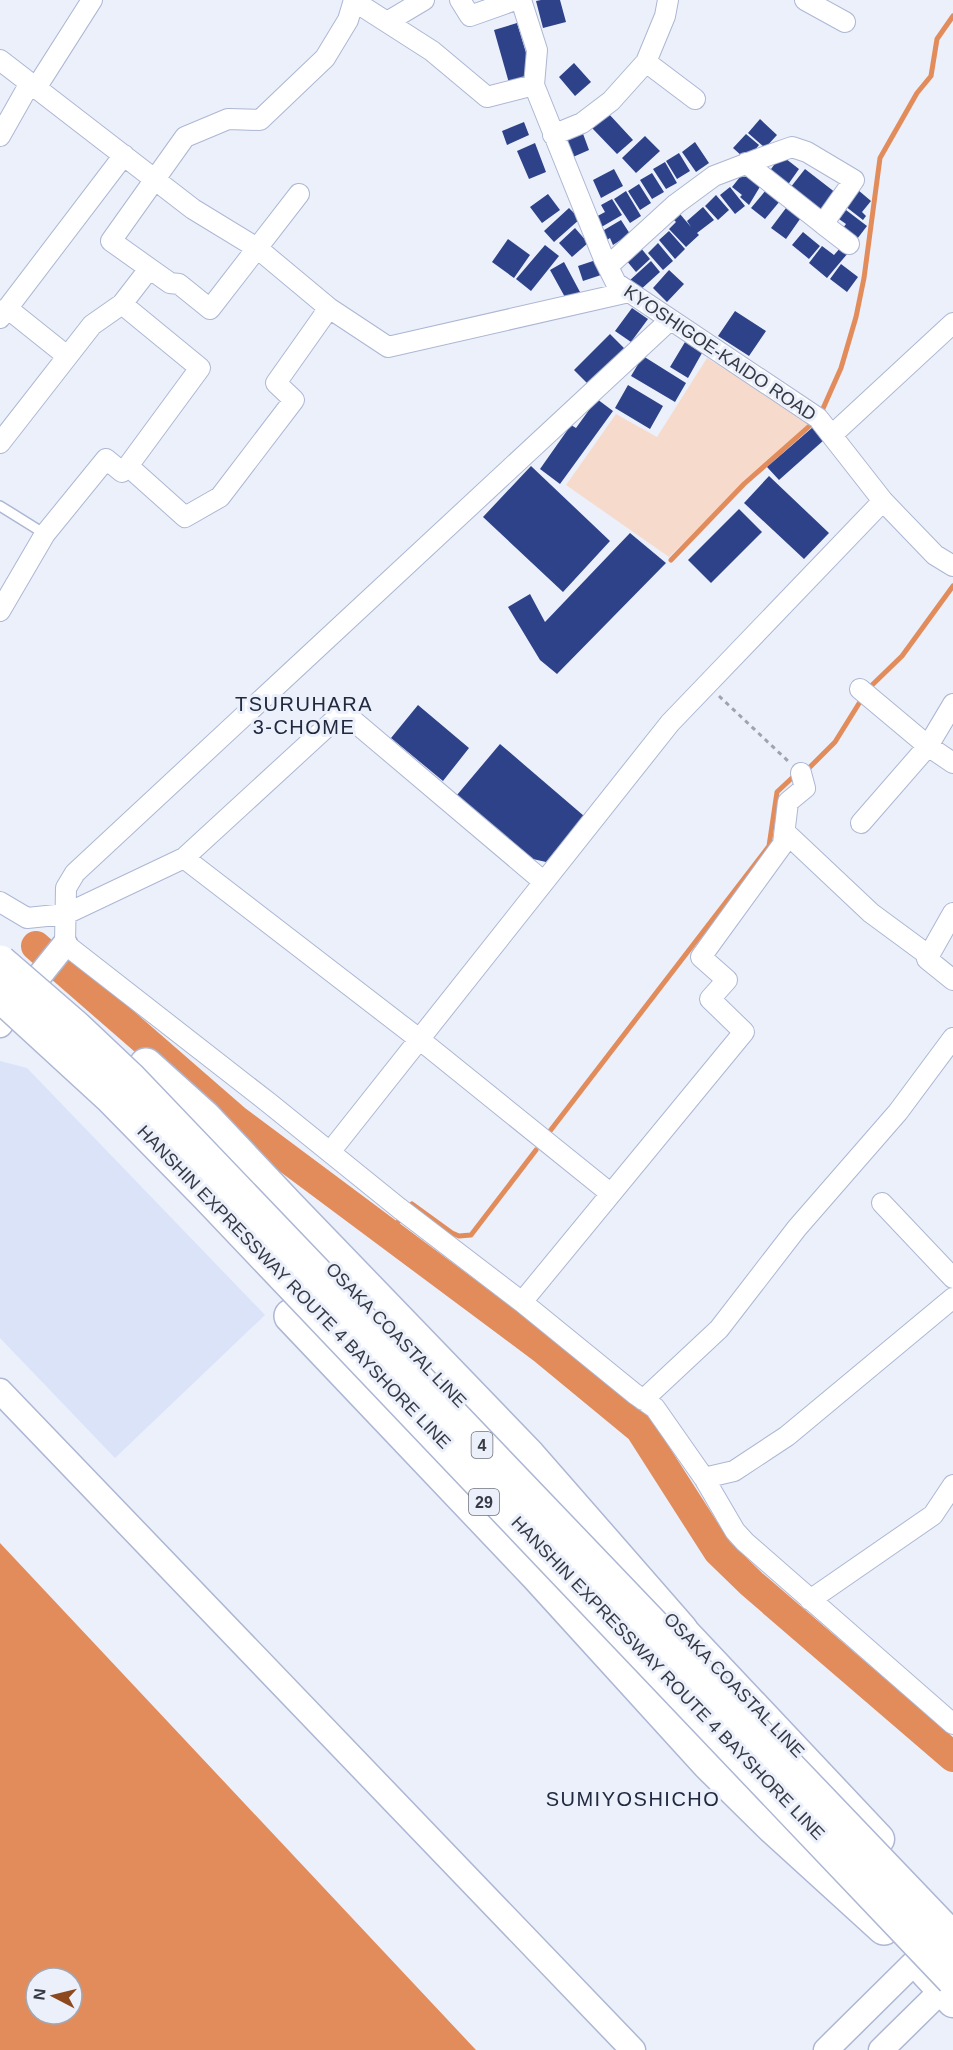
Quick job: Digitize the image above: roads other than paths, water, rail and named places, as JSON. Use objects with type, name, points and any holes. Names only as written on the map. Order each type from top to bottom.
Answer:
[{"type":"highway","points":[[0,944],[64,993],[205,1118],[289,1208],[530,1456],[681,1630]]},
{"type":"highway","name":"HANSHIN EXPRESSWAY ROUTE 4 BAYSHORE LINE","points":[[0,962],[75,1027],[154,1104],[953,1940]]},
{"type":"highway","points":[[1,1012],[88,1089],[159,1163],[291,1316],[537,1575],[708,1763],[773,1827],[884,1928]]},
{"type":"highway","name":"HANSHIN EXPRESSWAY ROUTE 4 BAYSHORE LINE","points":[[1,1012],[110,1096],[208,1196],[950,1988]]},
{"type":"main road","name":"OSAKA COASTAL LINE","points":[[0,950],[101,1037],[175,1107],[681,1630],[953,1919]]},
{"type":"main road","name":"29","points":[[1,1012],[302,1311],[551,1572],[884,1928],[916,1961],[950,1988]]},
{"type":"main road","points":[[916,1961],[953,1919]]},
{"type":"street","points":[[0,136],[92,0]]},
{"type":"street","points":[[387,22],[424,0]]},
{"type":"street","points":[[460,0],[470,16],[516,0]]},
{"type":"street","name":"KYOSHIGOE-KAIDO ROAD","points":[[521,0],[537,50],[534,85],[616,283],[818,418],[883,501],[935,555],[953,566]]},
{"type":"street","points":[[553,135],[582,123],[611,101],[646,62],[665,16],[668,0]]},
{"type":"street","points":[[805,0],[845,22]]},
{"type":"street","points":[[299,194],[210,309],[179,284],[170,283],[111,242],[185,137],[228,118],[260,120],[325,58],[348,20],[351,2],[432,51],[487,97],[534,85]]},
{"type":"street","points":[[0,60],[193,209],[257,248],[329,308],[388,347],[629,292]]},
{"type":"street","points":[[646,62],[695,99]]},
{"type":"street","points":[[608,266],[675,204],[714,176],[792,147],[807,152],[854,180],[823,224]]},
{"type":"street","points":[[67,356],[4,313],[124,155]]},
{"type":"street","points":[[746,163],[849,244]]},
{"type":"street","points":[[0,443],[92,325],[122,304],[149,269]]},
{"type":"street","points":[[0,611],[45,534],[106,459],[122,472],[200,368],[122,304]]},
{"type":"street","points":[[128,466],[185,517],[220,497],[294,400],[276,382],[329,308]]},
{"type":"street","points":[[1,1012],[36,981],[65,944],[66,888],[75,873],[670,320]]},
{"type":"street","points":[[832,435],[953,323]]},
{"type":"street","points":[[330,1152],[670,723],[883,501]]},
{"type":"street","points":[[860,689],[928,746],[953,763]]},
{"type":"street","points":[[861,823],[928,746],[953,704]]},
{"type":"street","points":[[0,902],[27,918],[66,914],[184,858],[343,712],[544,882]]},
{"type":"street","points":[[522,1302],[744,1032],[710,999],[727,980],[701,957],[783,844],[788,802],[805,788],[801,773]]},
{"type":"street","points":[[785,832],[871,913],[928,955]]},
{"type":"street","points":[[184,858],[419,1039],[610,1193]]},
{"type":"street","points":[[953,913],[927,959],[953,980]]},
{"type":"street","points":[[65,944],[655,1408],[704,1478],[735,1531],[745,1542],[953,1724]]},
{"type":"street","points":[[643,1400],[719,1329],[797,1228],[898,1112],[953,1038]]},
{"type":"street","points":[[882,1203],[953,1278]]},
{"type":"street","points":[[704,1478],[734,1471],[787,1436],[953,1298]]},
{"type":"street","points":[[0,1390],[633,2050]]},
{"type":"street","points":[[810,1600],[933,1515],[953,1486]]},
{"type":"street","points":[[826,2050],[916,1961]]},
{"type":"street","points":[[880,2050],[950,1988]]},
{"type":"lane","points":[[0,506],[45,534]]},
{"type":"waterway","points":[[821,413],[841,368],[856,317],[864,278],[880,158],[917,93],[931,76],[937,39],[953,16]]},
{"type":"waterway","points":[[671,560],[744,484],[814,422]]},
{"type":"waterway","points":[[869,688],[902,656],[953,586]]},
{"type":"waterway","points":[[807,770],[835,742],[863,697]]},
{"type":"waterway","points":[[550,1131],[769,846],[777,792],[793,777]]},
{"type":"waterway","points":[[36,946],[236,1120],[543,1349],[640,1429],[718,1551],[752,1584],[953,1757]]},
{"type":"waterway","points":[[412,1204],[452,1233],[459,1236],[471,1235],[536,1150]]},
{"type":"waterway","points":[[389,1234],[401,1218]]},
{"type":"district","name":"TSURUHARA 3-CHOME","points":[[304,716]]},
{"type":"district","name":"SUMIYOSHICHO","points":[[633,1799]]}]
